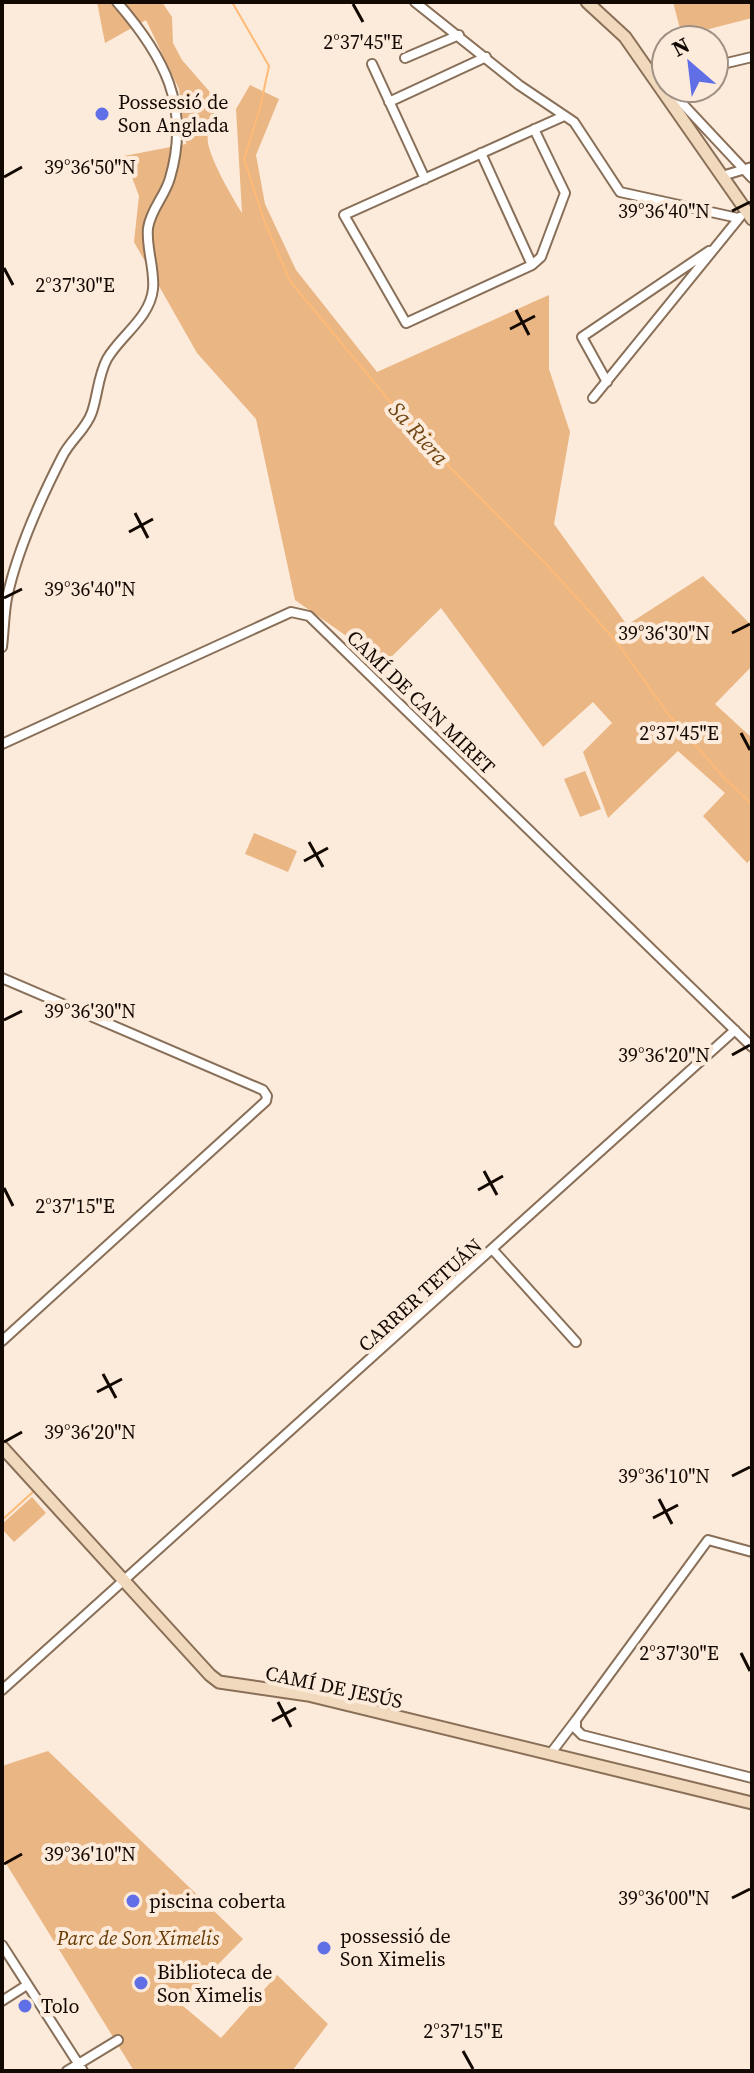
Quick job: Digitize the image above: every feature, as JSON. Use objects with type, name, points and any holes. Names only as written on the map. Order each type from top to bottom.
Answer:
[{"type":"street","points":[[2,647],[7,598],[45,493],[64,452],[93,411],[98,380],[108,357],[147,307],[153,288],[148,228],[155,207],[170,182],[177,149],[179,116],[172,90],[154,51],[144,33],[117,2]]},
{"type":"street","points":[[415,2],[531,93],[574,122],[620,192],[746,217]]},
{"type":"street","points":[[587,2],[625,37],[650,66]]},
{"type":"street","points":[[405,58],[459,35]]},
{"type":"street","points":[[389,102],[486,57]]},
{"type":"street","points":[[730,62],[752,57]]},
{"type":"street","points":[[372,64],[425,179]]},
{"type":"street","points":[[677,104],[746,217]]},
{"type":"street","points":[[683,104],[748,168],[752,178]]},
{"type":"street","points":[[534,129],[565,193],[541,257],[532,265],[406,323],[344,215],[534,129],[564,116]]},
{"type":"street","points":[[481,153],[532,265]]},
{"type":"street","points":[[722,176],[748,168]]},
{"type":"street","points":[[593,398],[716,246],[746,217]]},
{"type":"street","points":[[607,382],[582,337],[716,246]]},
{"type":"street","name":"CAMÍ DE CA'N MIRET","points":[[2,744],[291,612],[309,616],[752,1047]]},
{"type":"street","points":[[2,978],[263,1090],[267,1096],[266,1101],[2,1341]]},
{"type":"street","name":"CARRER TETUÁN","points":[[2,1690],[735,1030]]},
{"type":"street","points":[[493,1250],[576,1342]]},
{"type":"street","name":"CAMÍ DE JESÚS","points":[[2,1447],[219,1682],[308,1695],[752,1803]]},
{"type":"street","points":[[551,1753],[576,1725],[708,1540],[752,1552]]},
{"type":"street","points":[[576,1725],[582,1735],[752,1778]]},
{"type":"street","points":[[2,1945],[81,2067]]},
{"type":"street","points":[[2,2001],[27,1985]]},
{"type":"street","points":[[67,2071],[81,2067],[118,2040]]},
{"type":"green space","points":[[97,2],[162,2],[172,17],[173,43],[182,60],[217,105],[208,143],[217,169],[242,213],[236,109],[250,85],[279,99],[256,155],[265,204],[296,270],[377,372],[549,295],[549,369],[570,432],[554,524],[627,625],[703,576],[752,626],[752,666],[715,704],[752,738],[752,858],[747,863],[703,816],[725,793],[678,751],[608,818],[583,752],[612,723],[593,702],[543,747],[441,608],[385,663],[295,600],[256,419],[197,353],[134,242],[139,196],[124,156],[186,144],[179,89],[146,20],[105,43]]},
{"type":"green space","points":[[673,2],[752,2],[752,18],[729,24],[679,24]]},
{"type":"green space","points":[[585,771],[601,809],[580,817],[564,779]]},
{"type":"green space","points":[[254,833],[297,851],[288,872],[245,854]]},
{"type":"green space","points":[[32,1497],[46,1513],[14,1542],[2,1529],[2,1524]]},
{"type":"green space","name":"Parc de Son Ximelis","points":[[48,1751],[243,1939],[181,2002],[183,2006],[221,2038],[277,1975],[328,2024],[292,2071],[134,2071],[2,1857],[2,1766]]},
{"type":"waterway","name":"Sa Riera","points":[[232,2],[269,66],[244,159],[264,220],[290,281],[417,434],[547,565],[616,641],[668,714],[726,780],[752,804]]},
{"type":"waterway","points":[[2,1520],[34,1491]]},
{"type":"place","name":"Possessió de Son Anglada","points":[[102,114]]},
{"type":"place","name":"piscina coberta","points":[[133,1901]]},
{"type":"place","name":"possessió de Son Ximelis","points":[[324,1948]]},
{"type":"place","name":"Biblioteca de Son Ximelis","points":[[141,1983]]},
{"type":"place","name":"Tolo","points":[[25,2006]]}]
